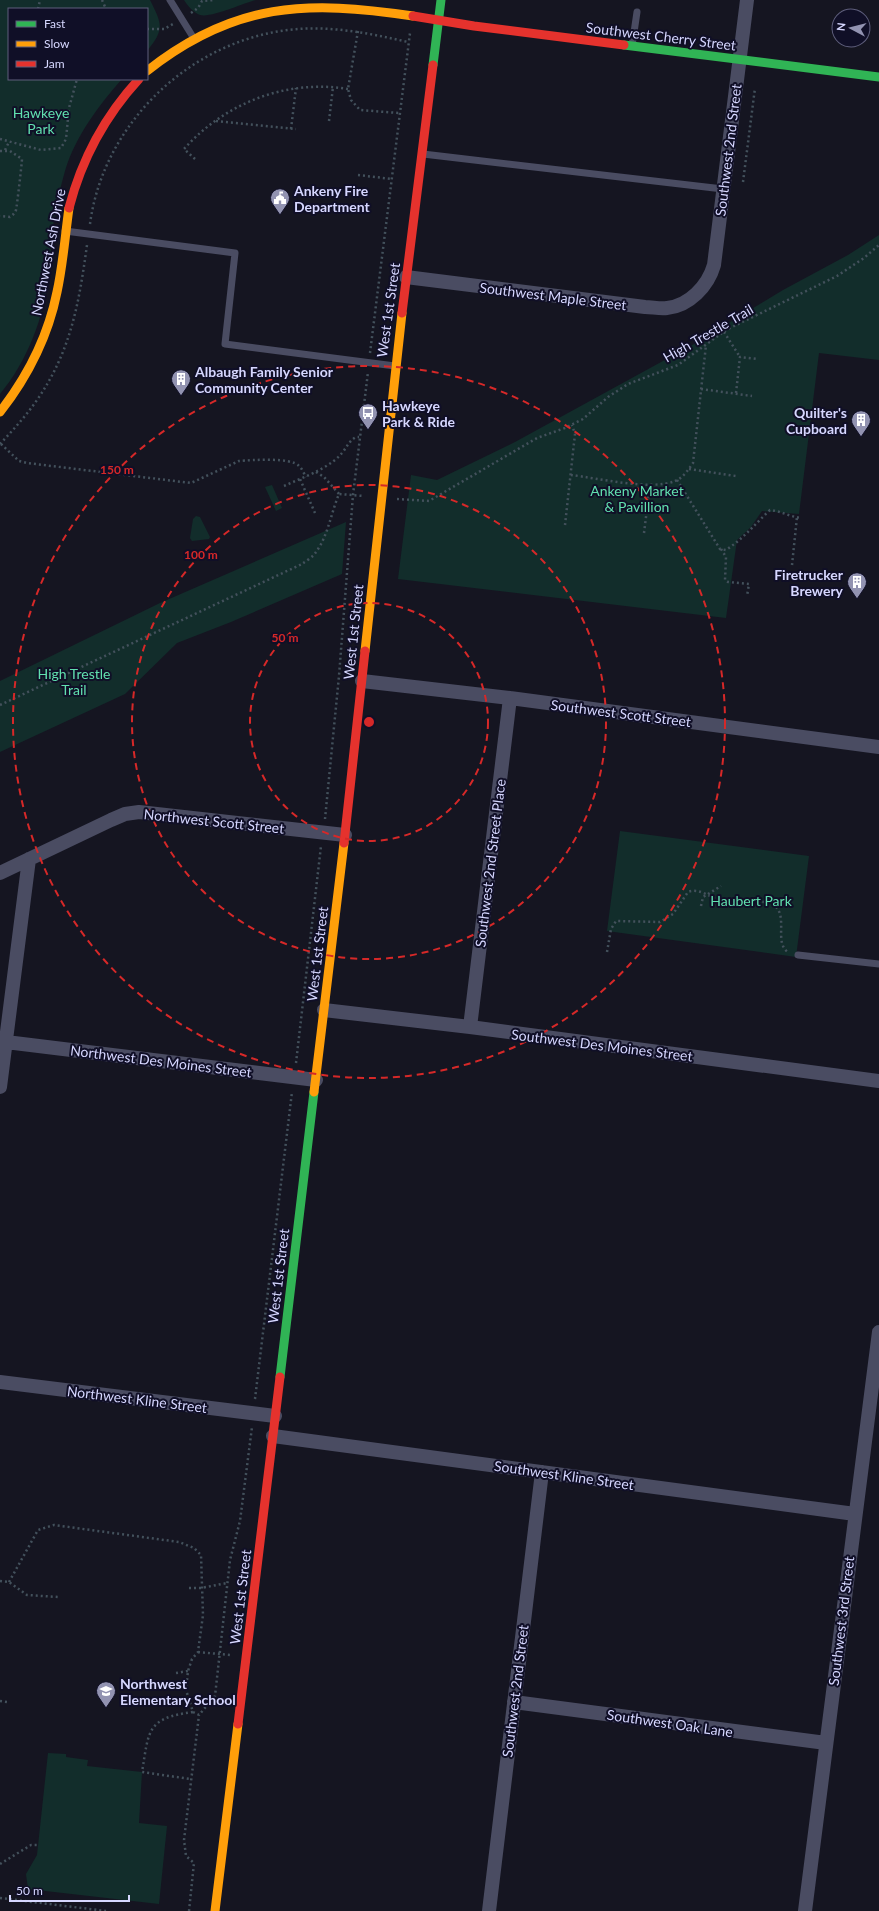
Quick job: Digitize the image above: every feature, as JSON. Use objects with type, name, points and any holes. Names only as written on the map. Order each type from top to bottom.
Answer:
[{"type":"main road","name":"West 1st Street","points":[[215,1911],[316,1080],[362,681],[394,366],[441,0]]},
{"type":"main road","points":[[148,70],[172,51],[193,38],[224,23],[257,12],[290,7],[322,5],[413,16],[439,22]]},
{"type":"main road","name":"Southwest Cherry Street","points":[[439,22],[879,77]]},
{"type":"main road","name":"Northwest Ash Drive","points":[[0,412],[17,390],[32,365],[44,339],[54,309],[69,207],[77,178],[89,148],[105,119],[138,80]]},
{"type":"street","name":"Southwest 2nd Street","points":[[696,294],[711,275],[714,265],[747,0]]},
{"type":"street","name":"Southwest Maple Street","points":[[406,277],[645,307],[667,308],[679,305],[696,294]]},
{"type":"street","name":"Southwest Scott Street","points":[[362,681],[510,698],[879,747]]},
{"type":"street","name":"Southwest 2nd Street Place","points":[[470,1027],[510,698]]},
{"type":"street","name":"Northwest Scott Street","points":[[0,873],[111,820],[125,814],[139,812],[344,835]]},
{"type":"street","points":[[0,1087],[29,859]]},
{"type":"street","name":"Southwest Des Moines Street","points":[[324,1010],[470,1027],[879,1080]]},
{"type":"street","name":"Northwest Des Moines Street","points":[[6,1042],[316,1080]]},
{"type":"street","name":"Southwest 3rd Street","points":[[805,1911],[879,1332]]},
{"type":"street","name":"Northwest Kline Street","points":[[0,1382],[275,1416]]},
{"type":"street","name":"Southwest Kline Street","points":[[273,1436],[855,1514]]},
{"type":"street","name":"Southwest 2nd Street","points":[[489,1911],[542,1472]]},
{"type":"street","name":"Southwest Oak Lane","points":[[514,1702],[826,1743]]},
{"type":"lane","points":[[170,0],[193,38]]},
{"type":"lane","points":[[632,46],[636,12]]},
{"type":"lane","points":[[422,153],[723,189]]},
{"type":"lane","points":[[65,231],[236,253],[225,344],[394,366]]},
{"type":"lane","points":[[798,955],[879,964]]},
{"type":"path","points":[[189,1911],[194,1863],[186,1856],[184,1840],[190,1779],[199,1715],[215,1696],[227,1583],[234,1543],[240,1521],[254,1413],[323,833],[339,676],[353,494],[359,437],[408,42],[413,16]]},
{"type":"path","points":[[306,477],[299,466],[292,462],[278,459],[248,460],[239,461],[191,482],[27,463],[19,461],[0,444],[37,400],[62,355],[73,327],[78,304],[96,194],[112,154],[125,131],[147,103],[171,80],[220,50],[257,36],[307,28],[358,31],[408,42]]},
{"type":"path","points":[[148,29],[164,29]]},
{"type":"path","points":[[358,31],[348,89],[351,100],[360,110],[399,113]]},
{"type":"path","points":[[0,139],[41,150],[61,148],[66,139],[69,108],[77,80]]},
{"type":"path","points":[[195,158],[184,149],[196,136],[216,120],[246,102],[279,91],[296,88],[314,86],[348,89]]},
{"type":"path","points":[[329,121],[333,87]]},
{"type":"path","points":[[291,129],[296,88]]},
{"type":"path","points":[[743,182],[756,88]]},
{"type":"path","points":[[216,120],[296,129]]},
{"type":"path","points":[[6,150],[8,142]]},
{"type":"path","points":[[0,151],[6,150],[18,156],[23,163],[18,182],[16,210],[10,217],[0,216]]},
{"type":"path","points":[[358,175],[392,178]]},
{"type":"path","name":"High Trestle Trail","points":[[395,499],[429,501],[537,438],[572,425],[583,419],[608,397],[628,384],[678,365],[724,332],[837,276],[864,258],[879,245]]},
{"type":"path","points":[[724,332],[740,357],[736,393]]},
{"type":"path","points":[[571,475],[650,485],[665,484],[677,480],[693,463],[706,345]]},
{"type":"path","points":[[740,357],[758,359]]},
{"type":"path","points":[[701,389],[752,396]]},
{"type":"path","points":[[564,525],[575,434],[572,425]]},
{"type":"path","points":[[284,486],[316,472],[342,454],[351,439],[359,437]]},
{"type":"path","points":[[688,469],[736,476]]},
{"type":"path","points":[[316,472],[324,477],[339,494],[363,496]]},
{"type":"path","points":[[300,479],[315,512]]},
{"type":"path","points":[[677,480],[726,557],[725,580],[728,582],[749,584],[747,596]]},
{"type":"path","points":[[644,534],[650,485]]},
{"type":"path","points":[[0,705],[302,564],[316,553],[326,535],[330,516],[339,494]]},
{"type":"path","points":[[720,549],[726,550],[751,530],[770,510],[781,511],[791,516],[802,518]]},
{"type":"path","points":[[792,565],[797,517]]},
{"type":"path","points":[[701,906],[702,898],[721,886]]},
{"type":"path","points":[[607,952],[611,929],[616,921],[660,922],[673,914],[688,892],[697,891],[723,901],[764,902],[775,906],[779,910],[781,919],[783,947],[786,951],[798,955]]},
{"type":"path","points":[[9,1582],[38,1530],[54,1526],[179,1542],[194,1548],[201,1555],[203,1615],[198,1652],[192,1659],[188,1671],[186,1690],[193,1712]]},
{"type":"path","points":[[0,1581],[9,1582],[27,1595],[58,1597]]},
{"type":"path","points":[[190,1588],[201,1588],[227,1583]]},
{"type":"path","points":[[176,1673],[188,1671]]},
{"type":"path","points":[[0,1701],[7,1702]]},
{"type":"path","points":[[190,1779],[142,1772],[148,1738],[153,1728],[163,1718],[173,1714],[193,1712],[199,1715]]},
{"type":"path","points":[[0,1864],[31,1846],[38,1845]]},
{"type":"path","points":[[0,1898],[106,1911]]},
{"type":"green space","name":"Hawkeye Park","points":[[0,0],[150,0],[160,26],[157,37],[148,50],[148,8],[8,8],[8,80],[121,80],[89,122],[69,158],[55,211],[51,260],[47,291],[43,307],[33,338],[26,353],[10,381],[0,394]]},
{"type":"green space","points":[[184,0],[256,0],[220,12],[200,15],[195,13]]},
{"type":"green space","name":"Ankeny Market & Pavillion","points":[[879,235],[879,360],[819,353],[799,514],[762,511],[751,527],[737,540],[726,618],[398,579],[411,475],[437,480],[515,442],[694,344],[783,290],[848,255]]},
{"type":"green space","points":[[272,485],[282,508],[276,511],[265,487]]},
{"type":"green space","points":[[196,516],[200,517],[210,537],[209,539],[192,541],[190,538],[193,519]]},
{"type":"green space","name":"High Trestle Trail","points":[[346,522],[342,574],[231,622],[177,643],[125,694],[0,752],[0,681],[160,603]]},
{"type":"green space","name":"Haubert Park","points":[[620,831],[809,856],[796,957],[607,931]]},
{"type":"green space","points":[[48,1753],[66,1754],[66,1757],[88,1760],[87,1766],[142,1772],[139,1823],[167,1826],[159,1904],[28,1889],[26,1874],[37,1855]]},
{"type":"traffic: fast","points":[[433,65],[441,0]]},
{"type":"traffic: fast","points":[[624,45],[879,77]]},
{"type":"traffic: fast","points":[[280,1377],[314,1092]]},
{"type":"traffic: slow","points":[[148,70],[179,48],[210,31],[241,19],[273,12],[305,8],[339,8],[413,16]]},
{"type":"traffic: slow","points":[[0,412],[28,370],[36,355],[48,325],[59,282],[69,208]]},
{"type":"traffic: slow","points":[[365,651],[402,313]]},
{"type":"traffic: slow","points":[[314,1092],[344,843]]},
{"type":"traffic: slow","points":[[215,1911],[238,1724]]},
{"type":"traffic: jam","points":[[413,16],[474,26],[624,45]]},
{"type":"traffic: jam","points":[[402,313],[433,65]]},
{"type":"traffic: jam","points":[[69,208],[80,172],[96,139],[115,108],[138,80]]},
{"type":"traffic: jam","points":[[344,843],[365,651]]},
{"type":"traffic: jam","points":[[238,1724],[280,1377]]},
{"type":"place","name":"Ankeny Fire Department","points":[[280,215]]},
{"type":"place","name":"Albaugh Family Senior Community Center","points":[[181,396]]},
{"type":"place","name":"Hawkeye Park & Ride","points":[[368,430]]},
{"type":"place","name":"Quilter's Cupboard","points":[[861,437]]},
{"type":"place","name":"Firetrucker Brewery","points":[[857,599]]},
{"type":"place","name":"Northwest Elementary School","points":[[106,1708]]}]
